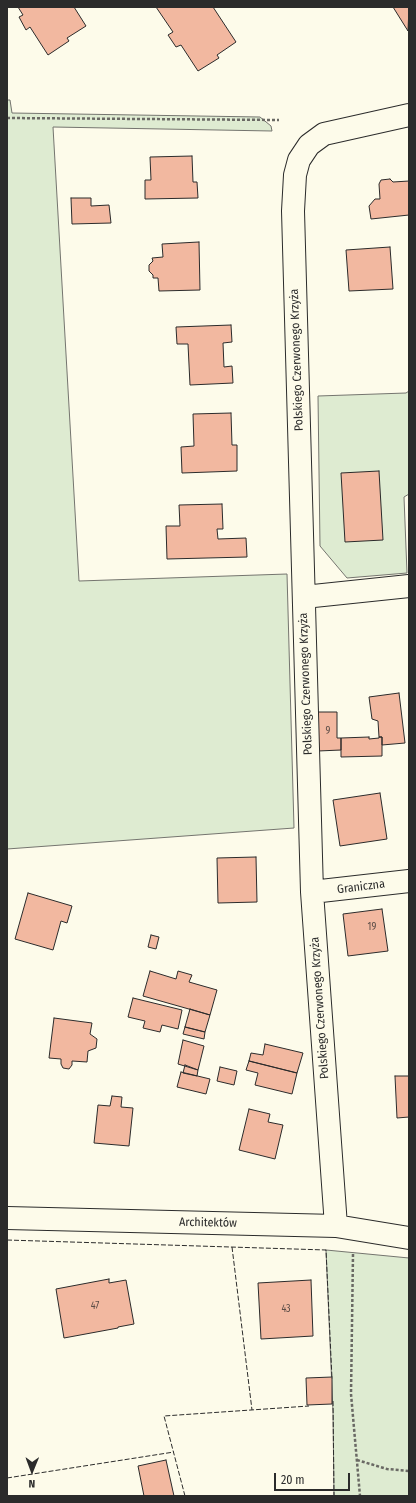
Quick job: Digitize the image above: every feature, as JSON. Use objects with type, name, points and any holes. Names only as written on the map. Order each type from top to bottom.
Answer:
[{"type":"street","name":"Polskiego Czerwonego Krzyża","points":[[345,1228],[312,892],[293,211],[295,175],[299,160],[309,145],[324,134],[409,115]]},
{"type":"street","points":[[304,597],[409,586]]},
{"type":"street","name":"Graniczna","points":[[312,892],[409,881]]},
{"type":"street","name":"Architektów","points":[[7,1218],[345,1228],[409,1238]]},
{"type":"path","points":[[7,118],[279,120]]},
{"type":"path","points":[[345,1228],[351,1394],[360,1496]]},
{"type":"path","points":[[357,1460],[387,1469],[409,1471]]},
{"type":"green space","points":[[7,100],[10,100],[12,113],[260,117],[271,126],[272,131],[53,127],[79,581],[287,574],[294,828],[7,849]]},
{"type":"green space","points":[[409,391],[409,494],[404,497],[407,573],[347,578],[320,546],[318,396],[406,393]]},
{"type":"green space","points":[[326,1250],[409,1258],[409,1496],[334,1496],[333,1412]]},
{"type":"building","points":[[18,7],[74,7],[86,26],[67,38],[69,41],[48,55],[30,27],[26,30],[19,17],[23,15]]},
{"type":"building","points":[[156,7],[213,7],[236,42],[217,55],[219,58],[198,71],[181,45],[176,47],[168,35],[173,32]]},
{"type":"building","points":[[393,7],[409,7],[408,31]]},
{"type":"building","points":[[192,156],[193,182],[197,182],[198,198],[145,199],[145,180],[151,180],[150,157]]},
{"type":"building","points":[[390,179],[393,182],[409,181],[409,215],[371,219],[369,206],[375,199],[380,199],[379,184],[381,180]]},
{"type":"building","points":[[71,198],[91,198],[91,206],[109,205],[111,223],[72,224]]},
{"type":"building","points":[[199,242],[200,290],[159,291],[158,278],[153,278],[153,275],[149,271],[149,265],[153,261],[152,258],[163,257],[162,244]]},
{"type":"building","points":[[390,247],[393,289],[349,291],[346,250]]},
{"type":"building","points":[[231,325],[232,342],[223,343],[224,367],[232,366],[233,383],[190,385],[188,344],[177,344],[176,327]]},
{"type":"building","points":[[231,413],[232,445],[237,445],[237,471],[182,473],[181,447],[194,446],[193,414]]},
{"type":"building","points":[[379,471],[383,540],[345,542],[341,473]]},
{"type":"building","points":[[222,504],[223,529],[217,529],[218,539],[246,538],[247,557],[167,559],[166,526],[180,526],[179,505]]},
{"type":"building","points":[[399,693],[405,743],[382,745],[382,737],[379,737],[378,721],[372,719],[369,697]]},
{"type":"building","points":[[318,712],[337,712],[337,738],[341,738],[341,750],[318,751]]},
{"type":"building","points":[[369,737],[369,739],[382,737],[382,756],[341,757],[341,738]]},
{"type":"building","points":[[380,793],[387,839],[340,846],[333,800]]},
{"type":"building","points":[[256,857],[257,902],[218,903],[217,858]]},
{"type":"building","points":[[28,893],[72,906],[67,923],[61,921],[53,950],[15,939]]},
{"type":"building","points":[[382,909],[388,951],[348,956],[343,914]]},
{"type":"building","points":[[151,935],[159,937],[156,949],[148,947]]},
{"type":"building","points":[[150,971],[176,979],[178,971],[192,975],[189,982],[217,990],[210,1015],[143,996]]},
{"type":"building","points":[[133,998],[182,1010],[178,1029],[162,1025],[160,1032],[143,1028],[145,1021],[128,1017]]},
{"type":"building","points":[[190,1009],[210,1015],[205,1032],[185,1027]]},
{"type":"building","points":[[54,1018],[92,1023],[90,1034],[97,1039],[96,1048],[88,1051],[87,1062],[72,1061],[72,1065],[69,1069],[63,1068],[61,1059],[49,1058]]},
{"type":"building","points":[[185,1027],[205,1032],[204,1039],[183,1034]]},
{"type":"building","points":[[183,1040],[204,1046],[198,1070],[178,1064]]},
{"type":"building","points":[[265,1044],[303,1053],[297,1073],[249,1061],[251,1053],[263,1055]]},
{"type":"building","points":[[249,1061],[297,1073],[292,1094],[255,1085],[258,1073],[246,1070]]},
{"type":"building","points":[[185,1065],[198,1070],[197,1076],[183,1073]]},
{"type":"building","points":[[220,1067],[237,1071],[234,1085],[217,1081]]},
{"type":"building","points":[[181,1072],[210,1079],[206,1094],[177,1087]]},
{"type":"building","points":[[395,1076],[409,1076],[409,1117],[397,1118]]},
{"type":"building","points":[[112,1096],[122,1097],[121,1107],[133,1108],[129,1146],[94,1143],[98,1105],[110,1106]]},
{"type":"building","points":[[249,1109],[270,1114],[268,1122],[283,1125],[275,1159],[239,1150]]},
{"type":"building","points":[[109,1279],[109,1283],[126,1280],[134,1324],[64,1338],[56,1289]]},
{"type":"building","points":[[311,1280],[313,1336],[261,1339],[258,1283]]},
{"type":"building","points":[[332,1377],[332,1404],[307,1405],[306,1378]]},
{"type":"building","points":[[166,1460],[174,1496],[144,1496],[138,1466]]},
{"type":"fence","points":[[7,1240],[326,1250],[332,1379]]},
{"type":"fence","points":[[232,1247],[252,1410]]},
{"type":"fence","points":[[333,1401],[334,1496]]},
{"type":"fence","points":[[185,1496],[164,1416],[309,1406]]},
{"type":"fence","points":[[7,1478],[174,1452]]}]
